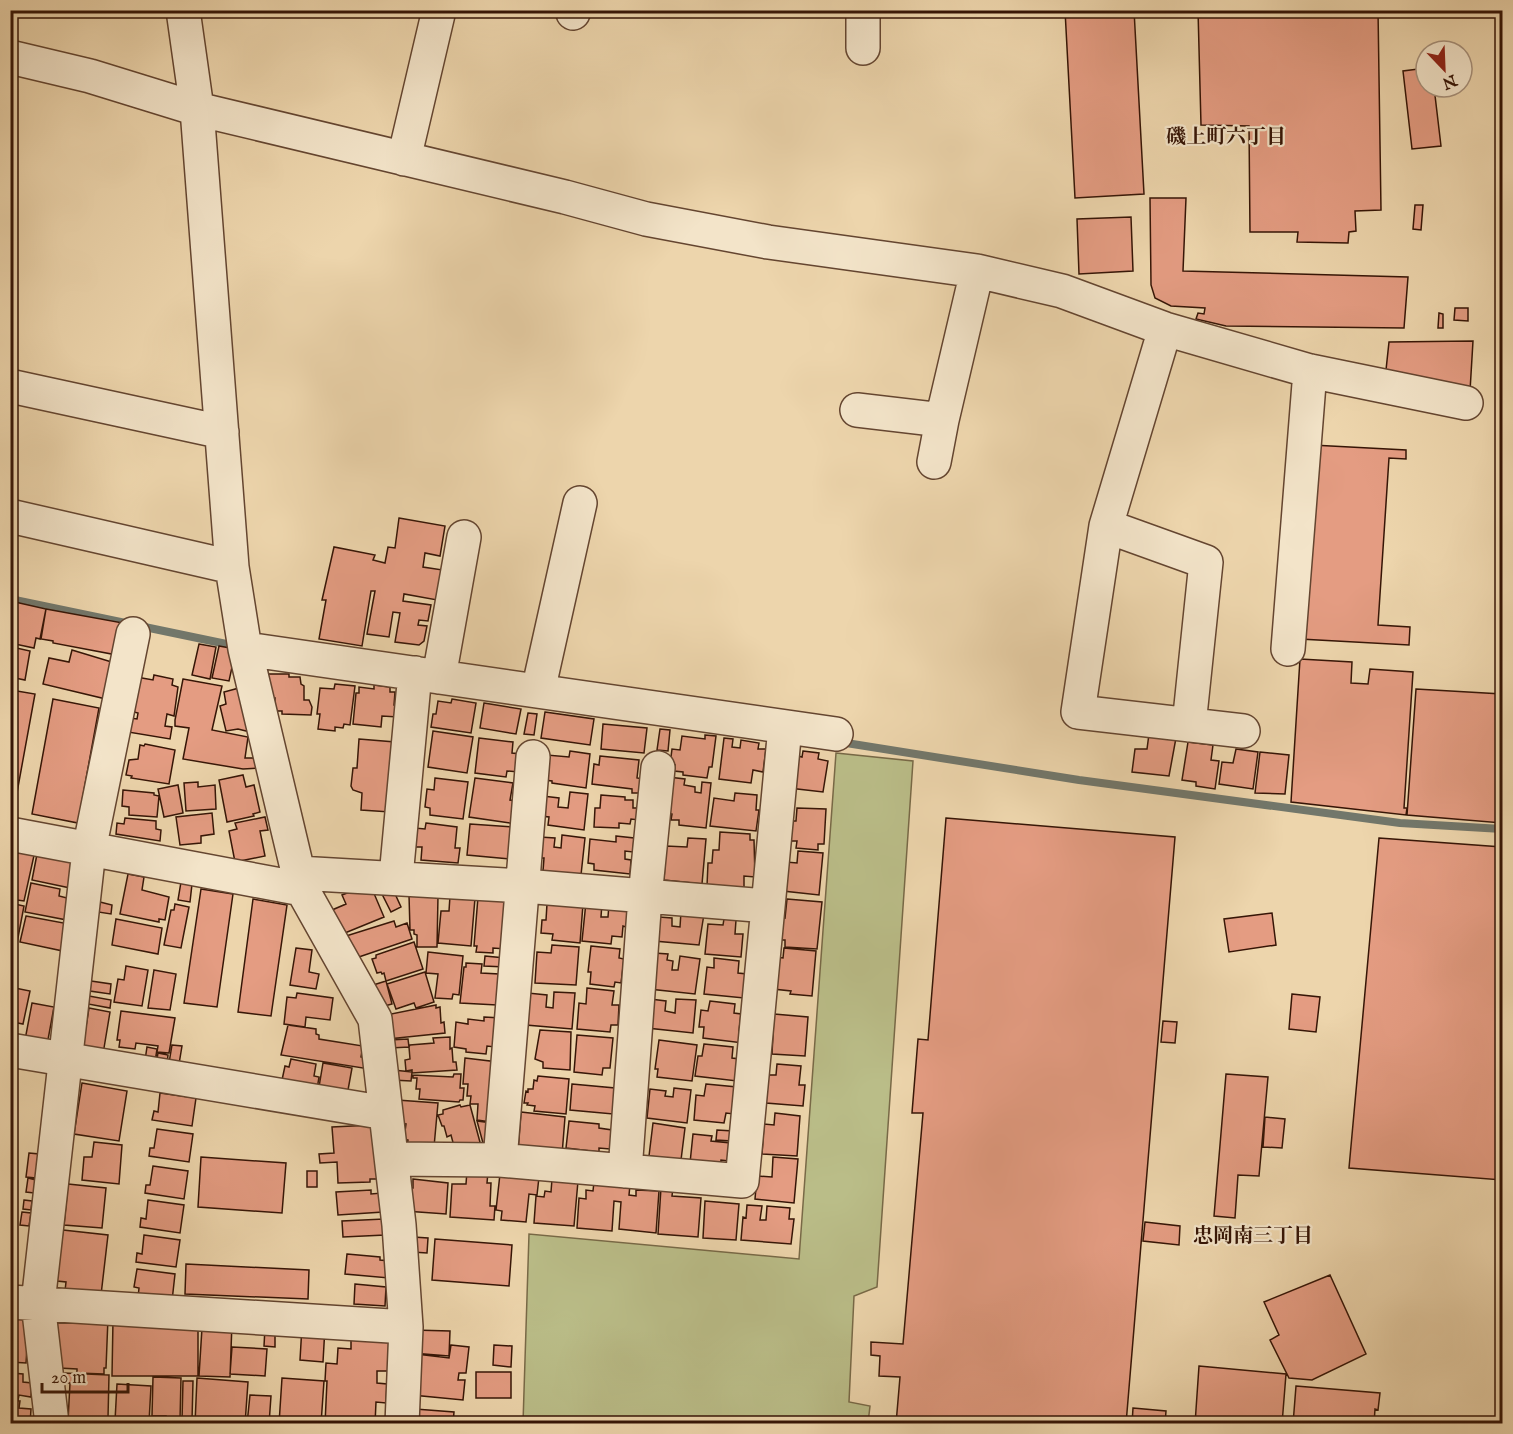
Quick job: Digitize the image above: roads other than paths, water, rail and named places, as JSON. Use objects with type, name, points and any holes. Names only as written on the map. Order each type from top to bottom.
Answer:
[{"type":"street","points":[[183,10],[197,110],[232,567],[245,649],[300,881],[375,1019],[392,1159],[406,1328],[402,1424]]},
{"type":"street","points":[[404,159],[440,10]]},
{"type":"street","points":[[863,10],[863,48]]},
{"type":"street","points":[[10,57],[90,76],[197,110],[668,223],[768,242],[977,271],[1062,291],[1165,329],[1310,371],[1466,403]]},
{"type":"street","points":[[934,462],[977,271]]},
{"type":"street","points":[[1165,329],[1106,526],[1078,712],[1243,731]]},
{"type":"street","points":[[1288,649],[1310,371]]},
{"type":"street","points":[[10,386],[222,432]]},
{"type":"street","points":[[857,410],[942,420]]},
{"type":"street","points":[[538,691],[580,503]]},
{"type":"street","points":[[10,516],[232,567]]},
{"type":"street","points":[[1106,526],[1206,562],[1189,725]]},
{"type":"street","points":[[396,878],[427,675],[464,537]]},
{"type":"street","points":[[52,1424],[24,1302],[66,1060],[89,850],[133,634]]},
{"type":"street","points":[[245,649],[836,734]]},
{"type":"street","points":[[392,1159],[500,1160],[742,1180],[785,727]]},
{"type":"street","points":[[500,1160],[533,757]]},
{"type":"street","points":[[625,1171],[645,897],[658,768]]},
{"type":"street","points":[[10,834],[89,850],[300,881],[396,878],[767,906]]},
{"type":"street","points":[[10,1050],[386,1113]]},
{"type":"street","points":[[24,1302],[406,1328]]},
{"type":"waterway","points":[[10,599],[236,646]]},
{"type":"waterway","points":[[840,742],[1079,780],[1400,823],[1502,829]]},
{"type":"district","name":"磯上町六丁目","points":[[1226,136]]},
{"type":"district","name":"忠岡南三丁目","points":[[1253,1235]]}]
